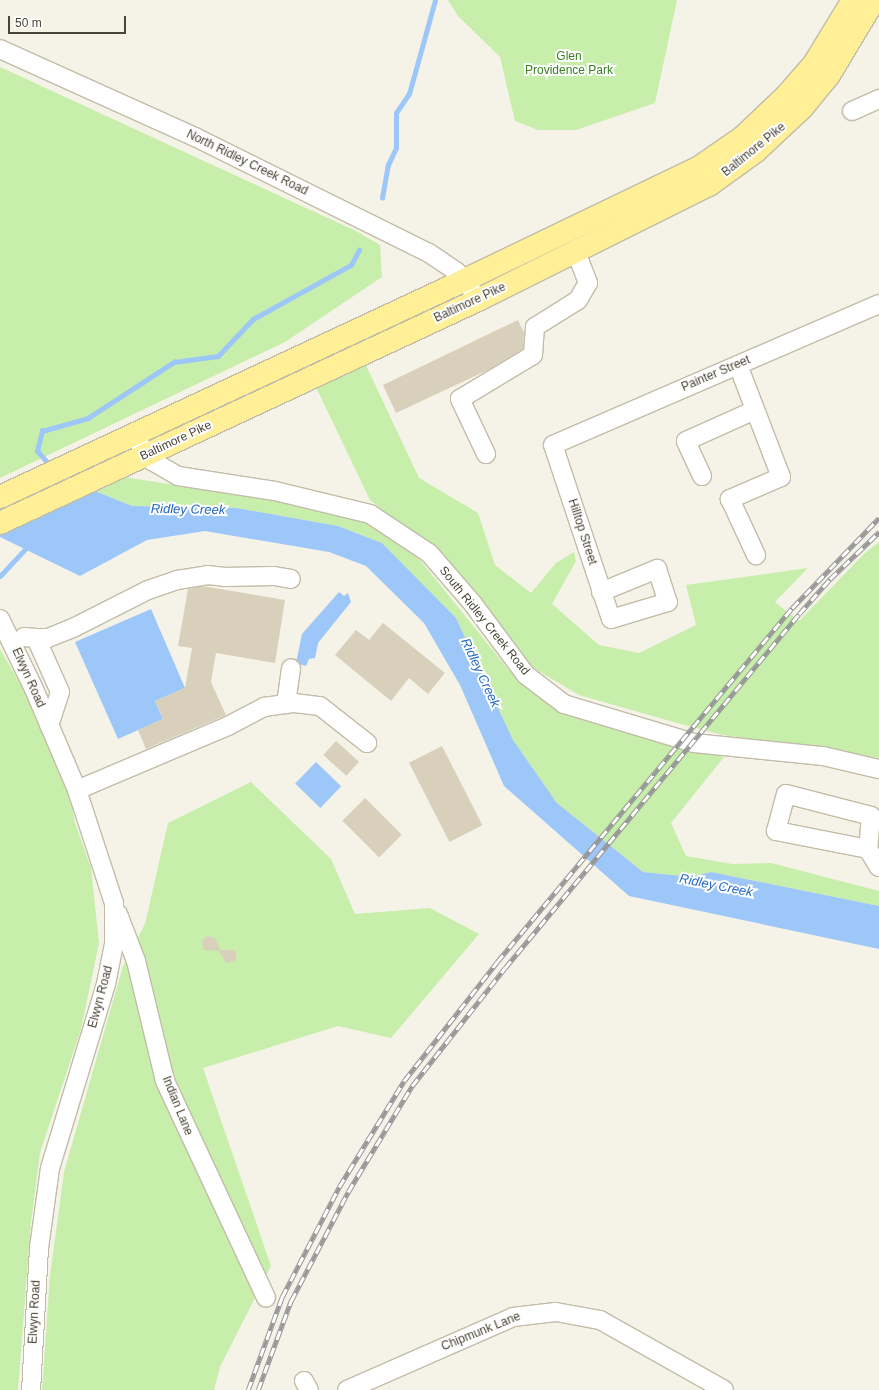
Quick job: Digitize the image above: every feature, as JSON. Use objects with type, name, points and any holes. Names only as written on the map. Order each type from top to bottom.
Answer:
[{"type":"main road","name":"Baltimore Pike","points":[[0,497],[465,280],[683,176],[728,148],[774,109],[801,80],[837,28],[853,0]]},
{"type":"main road","name":"Baltimore Pike","points":[[0,523],[478,300],[693,194],[756,151],[802,108],[829,75],[874,0]]},
{"type":"street","name":"North Ridley Creek Road","points":[[0,49],[195,137],[422,250],[442,261],[465,280],[478,300]]},
{"type":"street","points":[[852,111],[879,99]]},
{"type":"street","points":[[486,454],[460,399],[533,355],[535,327],[578,300],[588,283],[576,252]]},
{"type":"street","name":"Painter Street","points":[[553,445],[879,304]]},
{"type":"street","points":[[738,365],[781,477],[730,499],[756,555]]},
{"type":"street","points":[[702,476],[686,442],[755,410]]},
{"type":"street","name":"South Ridley Creek Road","points":[[133,435],[146,456],[162,468],[178,476],[275,491],[370,514],[429,553],[473,604],[526,676],[564,704],[694,743],[823,756],[879,770]]},
{"type":"street","name":"Hilltop Street","points":[[553,445],[601,592],[610,619],[668,602],[657,569],[601,592]]},
{"type":"street","points":[[10,636],[48,638],[73,628],[148,590],[177,580],[206,574],[225,577],[274,576],[291,580]]},
{"type":"street","name":"Elwyn Road","points":[[0,619],[10,636],[77,790],[114,904],[114,944],[106,984],[50,1168],[39,1248],[31,1390]]},
{"type":"street","points":[[36,638],[60,692],[49,725]]},
{"type":"street","points":[[286,704],[291,668]]},
{"type":"street","points":[[77,790],[228,726],[264,707],[286,704],[320,706],[367,743]]},
{"type":"street","points":[[868,849],[776,831],[786,794],[871,816],[868,849],[879,867]]},
{"type":"street","name":"Indian Lane","points":[[114,904],[136,961],[165,1081],[266,1298]]},
{"type":"street","name":"Chipmunk Lane","points":[[346,1390],[513,1317],[556,1312],[600,1320],[724,1390]]},
{"type":"green space","name":"Glen Providence Park","points":[[448,0],[677,0],[655,103],[576,130],[538,130],[515,121],[500,57],[458,16]]},
{"type":"green space","points":[[0,67],[356,231],[380,245],[382,277],[285,342],[0,478]]},
{"type":"green space","points":[[363,359],[419,478],[478,513],[495,565],[531,593],[556,563],[574,552],[576,561],[552,604],[599,645],[639,653],[696,625],[686,585],[808,568],[775,602],[799,621],[865,553],[879,542],[879,758],[723,735],[677,723],[579,695],[532,667],[432,549],[370,500],[314,383]]},
{"type":"green space","points":[[124,477],[321,508],[362,518],[420,560],[508,669],[539,698],[573,716],[724,757],[671,823],[686,856],[732,864],[771,863],[879,891],[879,906],[711,872],[691,877],[643,872],[557,803],[513,740],[456,618],[382,543],[338,526],[237,508],[132,506],[95,491]]},
{"type":"green space","points":[[0,649],[25,692],[69,791],[75,823],[91,868],[99,943],[81,1029],[40,1153],[31,1222],[18,1390],[0,1390]]},
{"type":"green space","points":[[251,782],[331,859],[355,914],[430,908],[479,934],[391,1038],[338,1026],[203,1068],[271,1266],[220,1367],[214,1390],[42,1390],[50,1276],[64,1172],[123,966],[145,924],[168,823]]},
{"type":"water","name":"Ridley Creek","points":[[95,491],[132,506],[237,508],[338,526],[382,543],[456,618],[513,740],[557,803],[643,872],[691,877],[711,872],[879,906],[879,949],[629,896],[504,786],[460,685],[424,623],[366,566],[329,552],[205,531],[147,540],[80,576],[0,537],[0,494],[35,519]]},
{"type":"water","points":[[339,592],[344,596],[348,593],[351,602],[318,643],[315,658],[309,659],[306,666],[296,663],[302,634]]},
{"type":"water","points":[[151,609],[185,688],[155,701],[163,719],[118,739],[75,642]]},
{"type":"water","points":[[316,762],[341,786],[320,808],[295,784]]},
{"type":"building","points":[[518,320],[524,333],[523,349],[490,369],[396,413],[383,385]]},
{"type":"building","points":[[202,586],[285,600],[275,663],[216,653],[211,682],[226,715],[146,749],[138,730],[163,719],[155,701],[185,688],[192,648],[178,646],[188,589]]},
{"type":"building","points":[[383,623],[445,673],[428,694],[409,678],[391,701],[335,655],[356,630],[369,640]]},
{"type":"building","points":[[336,741],[359,762],[346,776],[323,755]]},
{"type":"building","points":[[442,746],[482,825],[449,842],[409,763]]},
{"type":"building","points":[[365,798],[402,835],[379,857],[342,821]]},
{"type":"building","points":[[207,936],[215,938],[220,950],[234,950],[237,954],[235,961],[226,963],[219,951],[204,950],[202,941]]},
{"type":"waterway","points":[[382,198],[388,165],[396,148],[396,113],[409,94],[435,0]]},
{"type":"waterway","points":[[51,467],[37,451],[42,431],[88,418],[174,362],[218,356],[253,319],[351,265],[359,250]]},
{"type":"waterway","points":[[0,576],[29,545]]},
{"type":"railway","points":[[248,1390],[282,1297],[339,1187],[404,1081],[497,962],[792,608],[879,518]]},
{"type":"railway","points":[[258,1390],[291,1301],[348,1192],[412,1086],[505,968],[799,614],[830,579],[879,532]]}]
